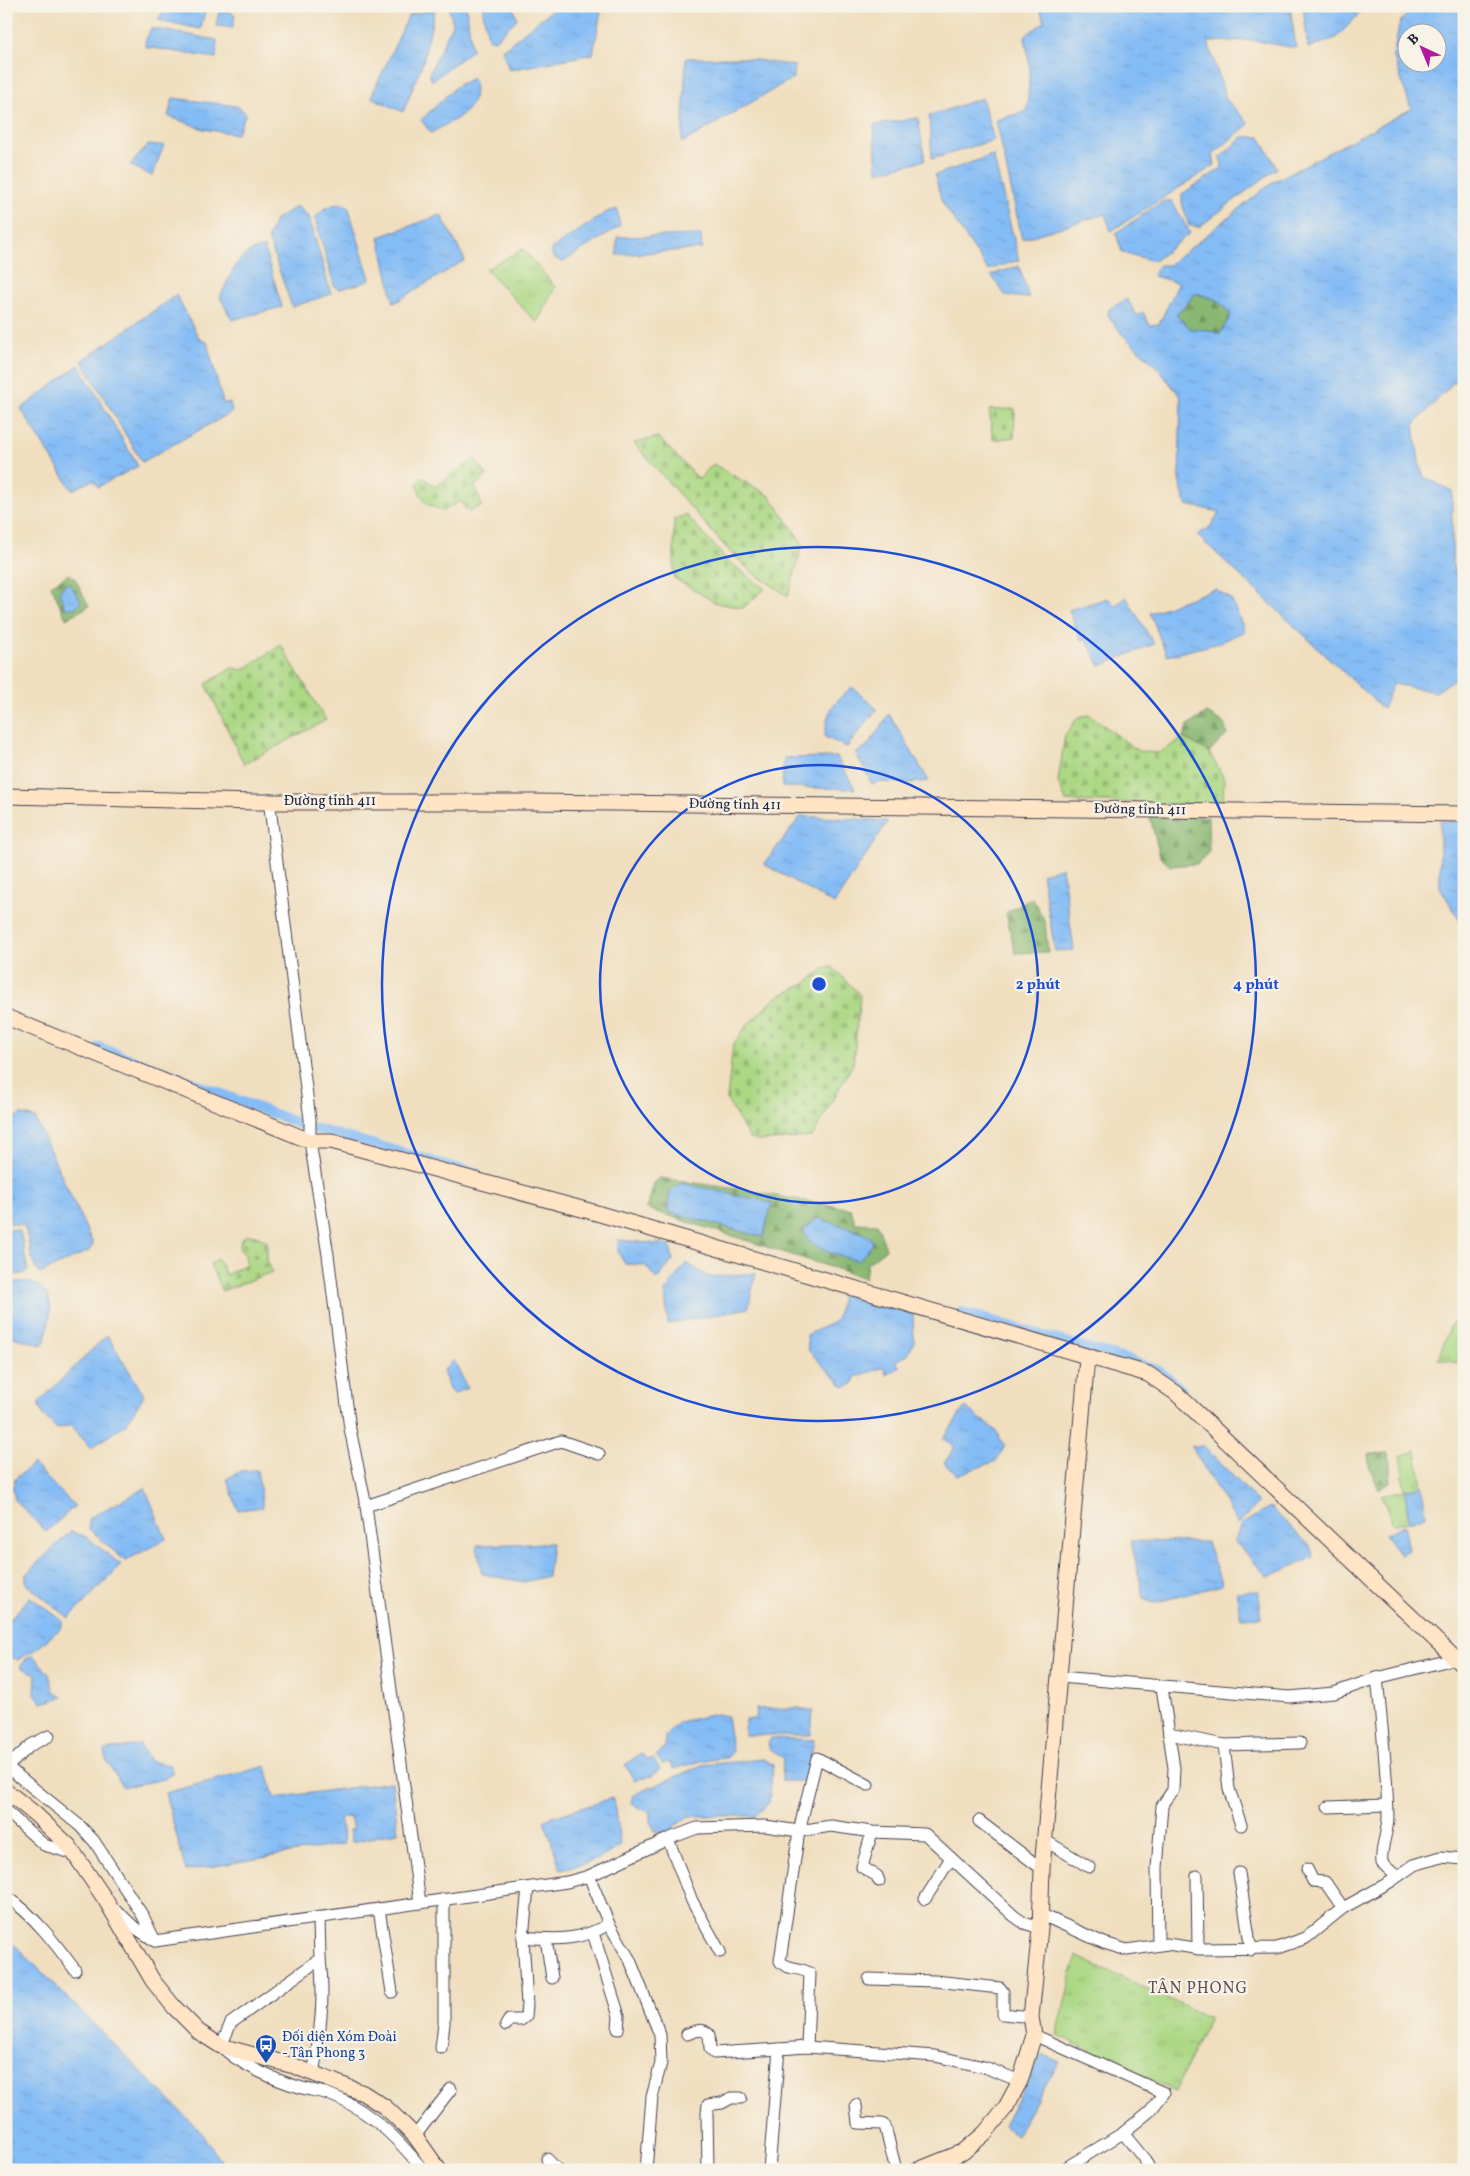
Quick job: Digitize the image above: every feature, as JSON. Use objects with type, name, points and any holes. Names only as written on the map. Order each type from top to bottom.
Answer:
[{"type":"main road","name":"Đường tỉnh 411","points":[[6,796],[1464,814]]},
{"type":"main road","points":[[6,1017],[310,1140],[331,1141],[583,1210],[1087,1358],[1148,1374],[1176,1393],[1459,1663]]},
{"type":"main road","points":[[918,2170],[963,2152],[985,2133],[1006,2107],[1020,2082],[1034,2035],[1031,2017],[1040,1921],[1042,1869],[1046,1841],[1087,1358]]},
{"type":"main road","points":[[6,1791],[34,1814],[75,1854],[105,1898],[153,1981],[185,2019],[199,2032],[221,2046],[294,2066],[363,2093],[385,2107],[415,2136],[439,2170]]},
{"type":"street","points":[[269,800],[310,1118],[310,1140],[328,1255],[350,1429],[366,1506],[420,1903]]},
{"type":"street","points":[[366,1506],[561,1441],[599,1454]]},
{"type":"street","points":[[1060,1677],[1289,1697],[1334,1693],[1377,1678],[1459,1663]]},
{"type":"street","points":[[1377,1678],[1388,1820],[1382,1863],[1396,1876]]},
{"type":"street","points":[[1158,1945],[1156,1868],[1162,1806],[1173,1790],[1174,1768],[1162,1687]]},
{"type":"street","points":[[1169,1734],[1224,1745],[1300,1743]]},
{"type":"street","points":[[49,1736],[31,1745],[7,1766],[80,1826],[94,1842],[143,1916],[155,1941]]},
{"type":"street","points":[[1224,1745],[1229,1789],[1241,1824]]},
{"type":"street","points":[[807,2048],[810,1974],[807,1971],[784,1966],[780,1961],[799,1831],[817,1758],[868,1784]]},
{"type":"street","points":[[1328,1807],[1387,1805]]},
{"type":"street","points":[[6,1811],[44,1845],[75,1854]]},
{"type":"street","points":[[979,1821],[1042,1869]]},
{"type":"street","points":[[105,1898],[134,1927],[155,1941],[528,1888],[589,1876],[668,1839],[698,1828],[765,1826],[799,1831],[831,1826],[872,1832],[925,1834],[1024,1923],[1040,1921],[1120,1948],[1135,1950],[1167,1944],[1198,1949],[1251,1950],[1277,1948],[1306,1938],[1342,1908],[1390,1882],[1414,1865],[1441,1856],[1464,1859]]},
{"type":"street","points":[[872,1832],[862,1867],[878,1876],[879,1881]]},
{"type":"street","points":[[668,1839],[692,1901],[720,1952]]},
{"type":"street","points":[[1046,1841],[1088,1868]]},
{"type":"street","points":[[925,1899],[951,1858]]},
{"type":"street","points":[[1307,1869],[1313,1881],[1325,1882],[1342,1908]]},
{"type":"street","points":[[1239,1873],[1251,1950]]},
{"type":"street","points":[[589,1876],[609,1924],[630,1960],[660,2035],[661,2063],[652,2097],[646,2170]]},
{"type":"street","points":[[1197,1876],[1198,1949]]},
{"type":"street","points":[[506,2025],[509,2020],[521,2020],[526,2016],[523,1937],[528,1888]]},
{"type":"street","points":[[6,1896],[18,1904],[54,1942],[75,1970]]},
{"type":"street","points":[[441,2048],[444,2024],[444,1899]]},
{"type":"street","points":[[379,1909],[392,1992]]},
{"type":"street","points":[[285,2082],[318,2076],[323,2008],[319,1917]]},
{"type":"street","points":[[523,1937],[546,1939],[585,1936],[609,1924]]},
{"type":"street","points":[[593,1933],[619,2016],[618,2029]]},
{"type":"street","points":[[546,1939],[552,1978]]},
{"type":"street","points":[[320,1959],[231,2023],[221,2046],[245,2064],[285,2082],[340,2099],[370,2117],[391,2134],[423,2170]]},
{"type":"street","points":[[869,1979],[935,1981],[1000,1988],[1003,1992],[1003,2014],[1031,2017]]},
{"type":"street","points":[[688,2034],[700,2030],[707,2033],[710,2049],[714,2053],[807,2048],[935,2056],[984,2067],[1020,2082]]},
{"type":"street","points":[[1034,2035],[1164,2093],[1150,2111],[1123,2133],[1062,2170]]},
{"type":"street","points":[[770,2170],[779,2049]]},
{"type":"street","points":[[415,2136],[451,2089]]},
{"type":"street","points":[[708,2170],[708,2105],[722,2103],[731,2098],[741,2098]]},
{"type":"street","points":[[376,2101],[391,2134]]},
{"type":"street","points":[[856,2104],[858,2123],[882,2124],[886,2126],[896,2170]]},
{"type":"street","points":[[1123,2133],[1145,2160],[1150,2170]]},
{"type":"street","points":[[547,2159],[558,2170]]},
{"type":"green space","points":[[523,249],[555,287],[537,323],[486,269]]},
{"type":"green space","points":[[1196,293],[1218,300],[1231,315],[1220,334],[1209,330],[1191,329],[1176,315]]},
{"type":"green space","points":[[1015,409],[1014,437],[993,440],[989,410]]},
{"type":"green space","points":[[658,437],[699,479],[713,464],[770,496],[803,544],[788,596],[752,572],[732,554],[634,443]]},
{"type":"green space","points":[[474,459],[487,475],[475,486],[482,506],[468,512],[460,501],[443,511],[425,502],[417,483],[423,477],[435,487]]},
{"type":"green space","points":[[686,515],[729,562],[765,589],[743,608],[716,603],[674,578],[674,519]]},
{"type":"green space","points":[[69,574],[74,577],[89,606],[66,619],[51,585]]},
{"type":"green space","points":[[281,645],[326,720],[244,764],[206,684],[232,668],[243,670]]},
{"type":"green space","points":[[1207,713],[1224,723],[1227,735],[1209,752],[1183,738],[1188,725]]},
{"type":"green space","points":[[1090,715],[1138,751],[1159,753],[1183,738],[1209,752],[1224,778],[1223,805],[1066,801],[1058,782],[1065,735],[1078,717]]},
{"type":"green space","points":[[1150,817],[1208,817],[1209,852],[1197,864],[1170,866],[1160,857]]},
{"type":"green space","points":[[1032,898],[1045,921],[1048,952],[1015,953],[1006,913]]},
{"type":"green space","points":[[833,967],[860,995],[853,1064],[812,1137],[757,1141],[750,1139],[727,1100],[733,1045],[747,1025],[777,997],[806,983],[825,968]]},
{"type":"green space","points":[[660,1178],[851,1209],[855,1223],[877,1224],[886,1249],[867,1264],[865,1278],[647,1209],[654,1183]],"holes":[[[772,1202],[763,1237],[668,1212]]]},
{"type":"green space","points":[[247,1235],[256,1236],[267,1241],[267,1260],[272,1272],[222,1291],[210,1264],[218,1259],[226,1275],[246,1264],[245,1255],[239,1248],[241,1240]]},
{"type":"green space","points":[[1461,1309],[1464,1313],[1464,1364],[1438,1359],[1450,1327]]},
{"type":"green space","points":[[1416,1451],[1422,1486],[1405,1490],[1400,1456]]},
{"type":"green space","points":[[1389,1453],[1391,1482],[1379,1490],[1369,1466],[1368,1454]]},
{"type":"green space","points":[[1405,1490],[1409,1522],[1393,1524],[1381,1495]]},
{"type":"green space","points":[[1076,1956],[1209,2018],[1175,2091],[1057,2035]]},
{"type":"water","points":[[166,6],[206,6],[201,29],[158,20]]},
{"type":"water","points":[[220,6],[235,15],[233,28],[216,26]]},
{"type":"water","points":[[448,6],[466,6],[472,50],[432,81],[429,74],[453,23]]},
{"type":"water","points":[[482,6],[513,6],[517,19],[495,40],[488,38]]},
{"type":"water","points":[[557,6],[602,6],[593,54],[509,70],[502,50]]},
{"type":"water","points":[[1052,6],[1290,6],[1296,48],[1252,40],[1208,42],[1226,99],[1249,124],[1213,154],[1215,165],[1111,231],[1105,214],[1022,239],[996,120],[1027,111],[1030,69],[1025,36],[1044,22],[1040,8]]},
{"type":"water","points":[[1303,6],[1367,6],[1336,38],[1308,48]]},
{"type":"water","points":[[1414,6],[1464,6],[1464,371],[1414,425],[1419,462],[1424,477],[1452,491],[1452,562],[1464,607],[1464,672],[1436,692],[1393,684],[1383,709],[1197,535],[1209,528],[1220,512],[1186,505],[1179,479],[1181,397],[1156,366],[1121,333],[1108,315],[1109,309],[1127,299],[1137,316],[1143,312],[1150,325],[1159,324],[1179,283],[1153,276],[1159,265],[1169,265],[1273,182],[1411,109],[1399,72],[1448,72],[1448,22],[1400,22]],"holes":[[[1196,293],[1218,300],[1231,315],[1220,334],[1209,330],[1191,329],[1176,315]]]},
{"type":"water","points":[[435,9],[423,62],[403,112],[371,97],[409,15]]},
{"type":"water","points":[[151,28],[217,40],[216,58],[146,47],[145,42]]},
{"type":"water","points":[[1398,31],[1398,70],[1393,55]]},
{"type":"water","points":[[686,58],[743,58],[795,66],[793,78],[682,143]]},
{"type":"water","points":[[473,78],[474,99],[470,106],[457,118],[431,133],[421,120],[458,85]]},
{"type":"water","points":[[173,98],[237,106],[246,113],[237,134],[203,129],[168,116]]},
{"type":"water","points":[[982,98],[994,140],[932,159],[929,116]]},
{"type":"water","points":[[918,118],[925,160],[877,172],[874,125]]},
{"type":"water","points":[[1243,137],[1260,137],[1277,168],[1199,227],[1189,226],[1182,203],[1182,194],[1222,168],[1221,157]]},
{"type":"water","points":[[148,145],[164,145],[152,176],[130,165]]},
{"type":"water","points":[[993,155],[1019,260],[988,270],[942,202],[935,175]]},
{"type":"water","points":[[1163,201],[1172,201],[1190,233],[1154,261],[1122,252],[1116,233]]},
{"type":"water","points":[[339,203],[348,206],[370,279],[366,282],[340,289],[334,286],[315,218],[324,209]]},
{"type":"water","points":[[297,206],[309,217],[331,294],[292,307],[268,238],[275,220]]},
{"type":"water","points":[[617,209],[620,226],[563,262],[553,257],[551,249],[607,212]]},
{"type":"water","points":[[441,215],[465,260],[394,303],[379,237]]},
{"type":"water","points":[[701,235],[702,249],[617,255],[617,237]]},
{"type":"water","points":[[264,247],[282,307],[232,320],[220,297],[232,272],[241,259],[254,250]]},
{"type":"water","points":[[1019,266],[1029,298],[1006,296],[991,275]]},
{"type":"water","points":[[176,295],[200,340],[207,342],[223,403],[230,403],[232,412],[142,462],[82,361]]},
{"type":"water","points":[[79,365],[138,466],[98,487],[93,480],[72,490],[21,409]]},
{"type":"water","points":[[69,583],[81,601],[76,607],[66,609],[59,593],[64,585]]},
{"type":"water","points":[[1215,589],[1231,599],[1245,631],[1219,643],[1167,656],[1150,613]]},
{"type":"water","points":[[1126,597],[1154,644],[1100,666],[1086,639],[1081,640],[1069,610],[1108,598],[1115,606]]},
{"type":"water","points":[[852,687],[877,709],[847,747],[825,737],[827,720],[832,708]]},
{"type":"water","points":[[889,714],[929,781],[911,783],[878,782],[872,784],[856,754],[869,744]]},
{"type":"water","points":[[837,757],[855,789],[782,787],[784,758]]},
{"type":"water","points":[[801,816],[888,821],[834,904],[764,864]]},
{"type":"water","points":[[1440,821],[1464,822],[1464,928],[1440,887]]},
{"type":"water","points":[[1062,867],[1074,950],[1055,951],[1042,874]]},
{"type":"water","points":[[21,1114],[35,1118],[93,1244],[89,1251],[39,1274],[31,1257],[24,1225],[6,1223],[6,1124]]},
{"type":"water","points":[[681,1183],[772,1203],[763,1237],[668,1212],[670,1192]]},
{"type":"water","points":[[817,1218],[853,1229],[870,1237],[873,1243],[859,1261],[819,1248],[807,1238],[803,1231]]},
{"type":"water","points":[[6,1230],[20,1231],[28,1270],[23,1274],[6,1275]]},
{"type":"water","points":[[618,1240],[670,1245],[673,1260],[657,1280],[645,1265],[625,1264],[618,1252]]},
{"type":"water","points":[[686,1263],[709,1277],[756,1273],[748,1308],[668,1324],[665,1292]]},
{"type":"water","points":[[6,1282],[31,1283],[42,1289],[47,1295],[50,1301],[50,1316],[45,1340],[42,1345],[6,1335]]},
{"type":"water","points":[[843,1291],[913,1315],[914,1341],[908,1355],[895,1361],[900,1367],[886,1375],[884,1367],[855,1377],[853,1384],[844,1387],[808,1350],[807,1335],[836,1321]]},
{"type":"water","points":[[107,1335],[144,1395],[127,1423],[91,1448],[70,1425],[57,1429],[42,1414],[38,1403]]},
{"type":"water","points":[[454,1360],[467,1388],[454,1394],[449,1390],[443,1370]]},
{"type":"water","points":[[965,1407],[995,1430],[1005,1446],[996,1461],[957,1475],[944,1463],[955,1447],[943,1439]]},
{"type":"water","points":[[1191,1446],[1204,1446],[1259,1503],[1238,1524]]},
{"type":"water","points":[[33,1464],[75,1506],[46,1532],[15,1500],[13,1488],[15,1479]]},
{"type":"water","points":[[257,1470],[263,1507],[238,1510],[227,1479],[240,1471]]},
{"type":"water","points":[[1422,1486],[1426,1516],[1409,1522],[1405,1490]]},
{"type":"water","points":[[145,1488],[166,1539],[125,1561],[89,1529],[89,1518]]},
{"type":"water","points":[[1270,1507],[1310,1546],[1314,1557],[1268,1577],[1234,1541],[1242,1524]]},
{"type":"water","points":[[1404,1525],[1409,1550],[1400,1554],[1385,1534]]},
{"type":"water","points":[[71,1531],[88,1538],[121,1565],[69,1618],[26,1584],[26,1574]]},
{"type":"water","points":[[1131,1541],[1207,1542],[1222,1585],[1153,1603],[1144,1599]]},
{"type":"water","points":[[552,1543],[548,1576],[524,1582],[482,1574],[477,1545]]},
{"type":"water","points":[[1258,1591],[1262,1617],[1241,1618],[1236,1592]]},
{"type":"water","points":[[30,1597],[62,1620],[62,1627],[39,1647],[18,1660],[6,1655],[6,1624]]},
{"type":"water","points":[[33,1655],[49,1674],[54,1691],[63,1697],[42,1703],[35,1694],[36,1674],[20,1667],[26,1659]]},
{"type":"water","points":[[799,1708],[813,1711],[811,1735],[745,1735],[745,1720],[755,1719],[756,1709]]},
{"type":"water","points":[[716,1714],[727,1716],[732,1751],[727,1758],[701,1761],[674,1769],[669,1762],[662,1764],[656,1756],[665,1747],[665,1736],[679,1722]]},
{"type":"water","points":[[771,1738],[814,1740],[806,1781],[782,1781],[783,1758],[770,1750],[768,1744]]},
{"type":"water","points":[[140,1745],[150,1761],[170,1765],[173,1773],[164,1779],[123,1787],[105,1758],[105,1750]]},
{"type":"water","points":[[641,1753],[647,1760],[653,1758],[660,1769],[652,1776],[634,1780],[625,1765]]},
{"type":"water","points":[[764,1759],[773,1765],[769,1803],[755,1816],[689,1816],[667,1832],[655,1831],[650,1822],[650,1812],[640,1809],[631,1802],[633,1795],[702,1765]]},
{"type":"water","points":[[266,1766],[274,1798],[392,1782],[398,1832],[352,1842],[349,1830],[353,1830],[350,1817],[340,1819],[344,1844],[186,1871],[165,1793]]},
{"type":"water","points":[[612,1798],[616,1808],[620,1846],[599,1859],[561,1870],[544,1820]]},
{"type":"water","points":[[6,1936],[202,2133],[227,2170],[6,2170]]},
{"type":"water","points":[[1045,2055],[1059,2062],[1016,2135],[1004,2126],[1040,2057]]},
{"type":"waterway","points":[[99,1047],[303,1125],[476,1173]]},
{"type":"waterway","points":[[961,1312],[1129,1360],[1160,1371],[1181,1389]]},
{"type":"place","name":"Đối diện Xóm Đoài - Tân Phong 3","points":[[266,2064]]},
{"type":"district","name":"TÂN PHONG","points":[[1198,1989]]}]
